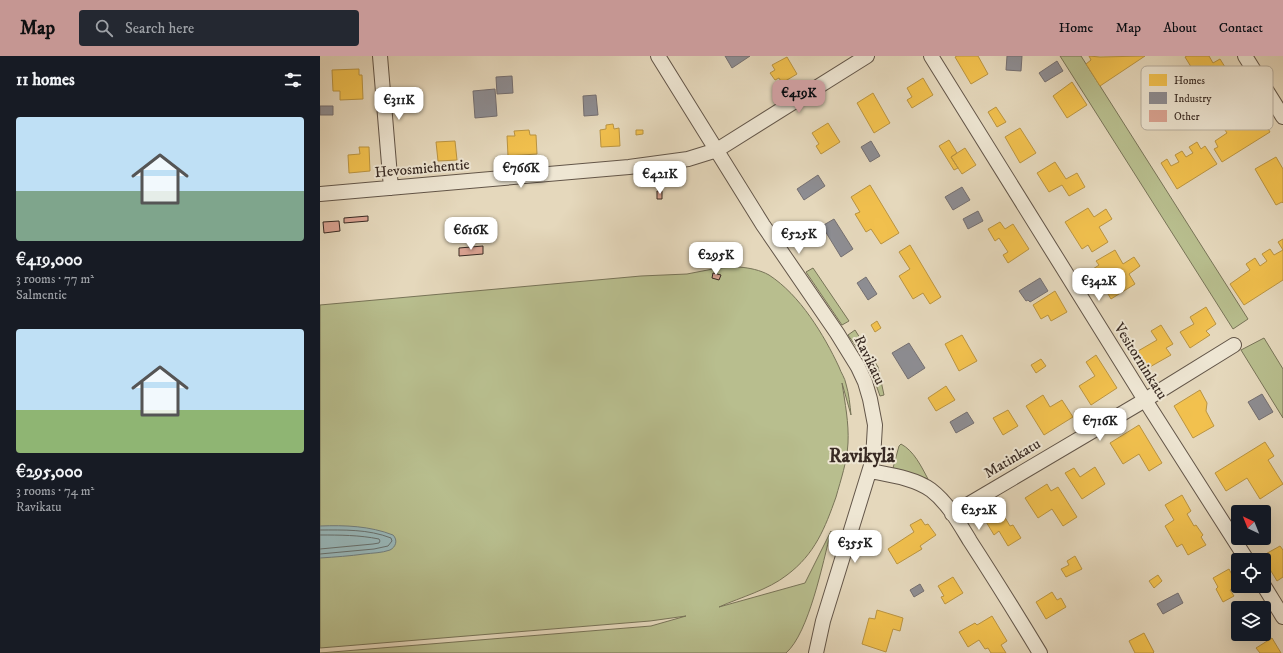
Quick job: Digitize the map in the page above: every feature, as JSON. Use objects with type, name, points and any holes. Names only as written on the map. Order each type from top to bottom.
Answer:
[{"type":"street","points":[[380,56],[391,188]]},
{"type":"street","name":"Ravikatu","points":[[658,56],[763,225],[837,333],[860,372],[870,399],[875,424],[870,471],[824,621],[816,653]]},
{"type":"street","name":"Hevosmiehentie","points":[[320,194],[629,167],[688,159],[717,150],[868,56]]},
{"type":"street","name":"Vesitorninkatu","points":[[931,56],[1145,400],[1243,553]]},
{"type":"street","points":[[1245,56],[1251,66]]},
{"type":"street","points":[[1273,101],[1283,117]]},
{"type":"street","name":"Matinkatu","points":[[952,514],[1145,400],[1234,345]]},
{"type":"street","points":[[870,471],[900,477],[919,483],[940,499],[952,514],[1040,653]]},
{"type":"street","points":[[1268,593],[1283,617]]},
{"type":"green space","points":[[1060,56],[1081,56],[1248,319],[1233,329]]},
{"type":"green space","points":[[739,267],[755,270],[769,275],[780,283],[801,304],[810,316],[833,355],[845,380],[850,403],[851,415],[842,383],[848,428],[846,457],[836,497],[818,540],[797,567],[780,580],[763,589],[719,607],[805,583],[831,531],[808,614],[802,630],[786,653],[320,653],[651,626],[686,616],[650,621],[320,648],[320,305],[641,276],[687,274],[718,268]]},
{"type":"green space","points":[[813,268],[849,321],[842,325],[806,272]]},
{"type":"green space","points":[[855,330],[878,367],[884,395],[880,396],[869,365],[848,335]]},
{"type":"green space","points":[[1264,338],[1283,369],[1283,418],[1241,350]]},
{"type":"green space","points":[[901,444],[910,451],[920,464],[928,479],[893,468],[899,446]]},
{"type":"water","points":[[320,526],[348,526],[384,532],[393,535],[396,543],[392,549],[384,552],[320,558]]},
{"type":"building: Homes","points":[[978,56],[988,74],[971,84],[955,57]]},
{"type":"building: Homes","points":[[1089,56],[1145,56],[1100,86],[1086,64],[1091,60]]},
{"type":"building: Homes","points":[[1209,56],[1213,63],[1220,59],[1224,66],[1191,66],[1185,57]]},
{"type":"building: Homes","points":[[787,57],[797,74],[782,83],[779,78],[775,80],[770,73],[775,70],[772,65]]},
{"type":"building: Homes","points":[[359,69],[359,75],[362,75],[363,99],[340,100],[340,91],[333,91],[332,70]]},
{"type":"building: Homes","points":[[923,78],[933,95],[912,108],[907,100],[912,97],[907,88]]},
{"type":"building: Homes","points":[[1072,82],[1087,105],[1067,118],[1053,96]]},
{"type":"building: Homes","points":[[873,93],[890,123],[874,133],[857,103]]},
{"type":"building: Homes","points":[[996,107],[1006,122],[997,127],[988,112]]},
{"type":"building: Homes","points":[[828,123],[840,142],[821,154],[816,146],[819,144],[812,133]]},
{"type":"building: Homes","points":[[613,124],[614,129],[619,128],[620,146],[601,147],[600,130],[606,129],[606,125]]},
{"type":"building: Homes","points":[[1020,128],[1036,153],[1020,163],[1005,137]]},
{"type":"building: Homes","points":[[529,130],[530,135],[536,135],[537,154],[508,156],[507,136],[515,136],[514,131]]},
{"type":"building: Homes","points":[[636,130],[643,130],[643,134],[636,135]]},
{"type":"building: Homes","points":[[1225,130],[1269,130],[1270,132],[1222,162],[1214,149],[1218,147],[1215,141],[1227,133]]},
{"type":"building: Homes","points":[[949,140],[957,153],[951,157],[958,168],[954,170],[939,146]]},
{"type":"building: Homes","points":[[455,141],[457,160],[438,161],[436,142]]},
{"type":"building: Homes","points":[[1197,142],[1201,149],[1205,146],[1217,164],[1177,189],[1161,163],[1167,159],[1171,166],[1179,162],[1175,155],[1182,151],[1186,157],[1193,153],[1189,147]]},
{"type":"building: Homes","points":[[359,147],[369,147],[370,171],[349,173],[348,155],[360,154]]},
{"type":"building: Homes","points":[[965,148],[976,165],[962,174],[951,157]]},
{"type":"building: Homes","points":[[1276,157],[1283,169],[1283,203],[1282,202],[1276,205],[1255,169]]},
{"type":"building: Homes","points":[[1055,162],[1066,179],[1077,173],[1085,187],[1069,196],[1062,185],[1049,192],[1037,173]]},
{"type":"building: Homes","points":[[870,185],[899,233],[881,244],[871,229],[866,232],[855,214],[860,212],[851,197]]},
{"type":"building: Homes","points":[[1088,208],[1094,217],[1106,209],[1112,219],[1099,227],[1108,242],[1092,252],[1088,245],[1082,249],[1065,222]]},
{"type":"building: Homes","points":[[1000,222],[1005,229],[1013,224],[1029,249],[1008,263],[1003,255],[1008,252],[999,238],[995,241],[988,229]]},
{"type":"building: Homes","points":[[1283,239],[1283,250],[1278,242]]},
{"type":"building: Homes","points":[[910,245],[941,297],[930,304],[923,293],[913,299],[899,276],[910,269],[899,252]]},
{"type":"building: Homes","points":[[1270,249],[1274,255],[1283,250],[1283,280],[1244,305],[1230,284],[1250,270],[1246,264],[1255,258],[1260,266],[1267,261],[1262,254]]},
{"type":"building: Homes","points":[[1115,250],[1123,264],[1134,257],[1140,266],[1129,274],[1135,284],[1111,299],[1093,269],[1099,265],[1096,261]]},
{"type":"building: Homes","points":[[1055,291],[1067,312],[1051,321],[1048,315],[1041,319],[1033,305]]},
{"type":"building: Homes","points":[[1206,307],[1216,324],[1206,331],[1210,335],[1190,348],[1180,332],[1194,324],[1190,317]]},
{"type":"building: Homes","points":[[877,321],[881,328],[875,332],[871,325]]},
{"type":"building: Homes","points":[[1161,325],[1173,344],[1166,348],[1171,355],[1148,368],[1138,351],[1157,340],[1151,331]]},
{"type":"building: Homes","points":[[962,335],[977,361],[959,371],[945,344]]},
{"type":"building: Homes","points":[[1096,355],[1117,388],[1091,405],[1079,386],[1095,376],[1086,362]]},
{"type":"building: Homes","points":[[1041,359],[1046,366],[1036,373],[1031,365]]},
{"type":"building: Homes","points":[[946,386],[955,400],[936,411],[928,398]]},
{"type":"building: Homes","points":[[1200,390],[1207,403],[1206,411],[1214,426],[1193,438],[1174,406]]},
{"type":"building: Homes","points":[[1043,395],[1050,407],[1062,400],[1073,417],[1044,435],[1026,406]]},
{"type":"building: Homes","points":[[1008,410],[1018,426],[1003,435],[993,418]]},
{"type":"building: Homes","points":[[1139,425],[1162,463],[1149,471],[1139,454],[1123,464],[1110,443]]},
{"type":"building: Homes","points":[[1265,442],[1274,456],[1268,460],[1283,484],[1260,499],[1247,478],[1226,491],[1215,473]]},
{"type":"building: Homes","points":[[1095,467],[1105,484],[1082,499],[1065,473],[1074,468],[1080,477]]},
{"type":"building: Homes","points":[[1047,484],[1051,491],[1058,487],[1077,517],[1063,526],[1052,509],[1038,518],[1025,498]]},
{"type":"building: Homes","points":[[1182,495],[1191,511],[1187,514],[1194,526],[1196,525],[1203,535],[1201,537],[1206,545],[1188,555],[1182,544],[1177,547],[1165,526],[1174,520],[1165,505]]},
{"type":"building: Homes","points":[[1001,511],[1010,526],[1013,525],[1021,538],[1008,546],[999,531],[994,535],[985,520]]},
{"type":"building: Homes","points":[[921,519],[925,525],[928,524],[936,535],[920,546],[922,549],[897,564],[888,549],[914,532],[910,525]]},
{"type":"building: Homes","points":[[1280,546],[1283,550],[1283,577],[1277,581],[1271,571],[1271,553],[1267,553]]},
{"type":"building: Homes","points":[[1075,556],[1082,569],[1066,577],[1061,569],[1069,565],[1067,561]]},
{"type":"building: Homes","points":[[1229,569],[1231,573],[1230,590],[1234,596],[1223,602],[1216,589],[1218,587],[1213,578]]},
{"type":"building: Homes","points":[[1158,575],[1162,581],[1154,588],[1149,581]]},
{"type":"building: Homes","points":[[953,577],[963,593],[945,604],[941,597],[944,596],[938,586]]},
{"type":"building: Homes","points":[[1052,592],[1057,600],[1061,598],[1066,607],[1046,619],[1036,602]]},
{"type":"building: Homes","points":[[877,610],[903,618],[900,631],[893,629],[886,652],[862,644],[869,618],[875,619]]},
{"type":"building: Homes","points":[[992,616],[1007,641],[1001,645],[1006,653],[991,653],[988,648],[985,649],[979,640],[968,647],[959,632],[975,623],[977,625]]},
{"type":"building: Homes","points":[[1144,633],[1154,652],[1135,653],[1129,641]]},
{"type":"building: Homes","points":[[1271,639],[1281,653],[1260,653],[1256,648],[1267,641],[1271,641]]},
{"type":"building: Industry","points":[[725,56],[750,56],[732,68]]},
{"type":"building: Industry","points":[[1007,56],[1022,56],[1021,71],[1006,70]]},
{"type":"building: Industry","points":[[1057,61],[1063,71],[1045,82],[1039,73]]},
{"type":"building: Industry","points":[[512,76],[513,93],[497,94],[496,77]]},
{"type":"building: Industry","points":[[495,89],[497,116],[475,118],[473,91]]},
{"type":"building: Industry","points":[[596,95],[598,115],[584,116],[583,96]]},
{"type":"building: Industry","points":[[320,106],[333,106],[333,115],[320,115]]},
{"type":"building: Industry","points":[[871,141],[880,156],[870,162],[861,147]]},
{"type":"building: Industry","points":[[818,175],[825,186],[804,200],[797,189]]},
{"type":"building: Industry","points":[[962,187],[970,200],[953,210],[945,197]]},
{"type":"building: Industry","points":[[978,211],[983,221],[968,229],[963,219]]},
{"type":"building: Industry","points":[[834,219],[853,249],[841,257],[822,226]]},
{"type":"building: Industry","points":[[866,277],[877,294],[868,300],[857,283]]},
{"type":"building: Industry","points":[[1040,278],[1048,291],[1030,302],[1028,300],[1026,301],[1019,291]]},
{"type":"building: Industry","points":[[909,343],[925,368],[908,379],[892,353]]},
{"type":"building: Industry","points":[[1262,394],[1273,412],[1259,420],[1248,402]]},
{"type":"building: Industry","points":[[967,412],[974,423],[956,433],[950,422]]},
{"type":"building: Industry","points":[[920,584],[924,591],[914,597],[910,590]]},
{"type":"building: Industry","points":[[1178,593],[1183,603],[1163,614],[1157,604]]},
{"type":"building: Other","points":[[657,191],[662,191],[662,199],[657,199]]},
{"type":"building: Other","points":[[368,216],[368,221],[344,223],[344,218]]},
{"type":"building: Other","points":[[339,221],[340,231],[324,233],[323,222]]},
{"type":"building: Other","points":[[483,246],[483,254],[459,256],[459,248]]},
{"type":"building: Other","points":[[713,273],[721,275],[719,280],[712,278]]},
{"type":"district","name":"Ravikylä","points":[[862,455]]}]
